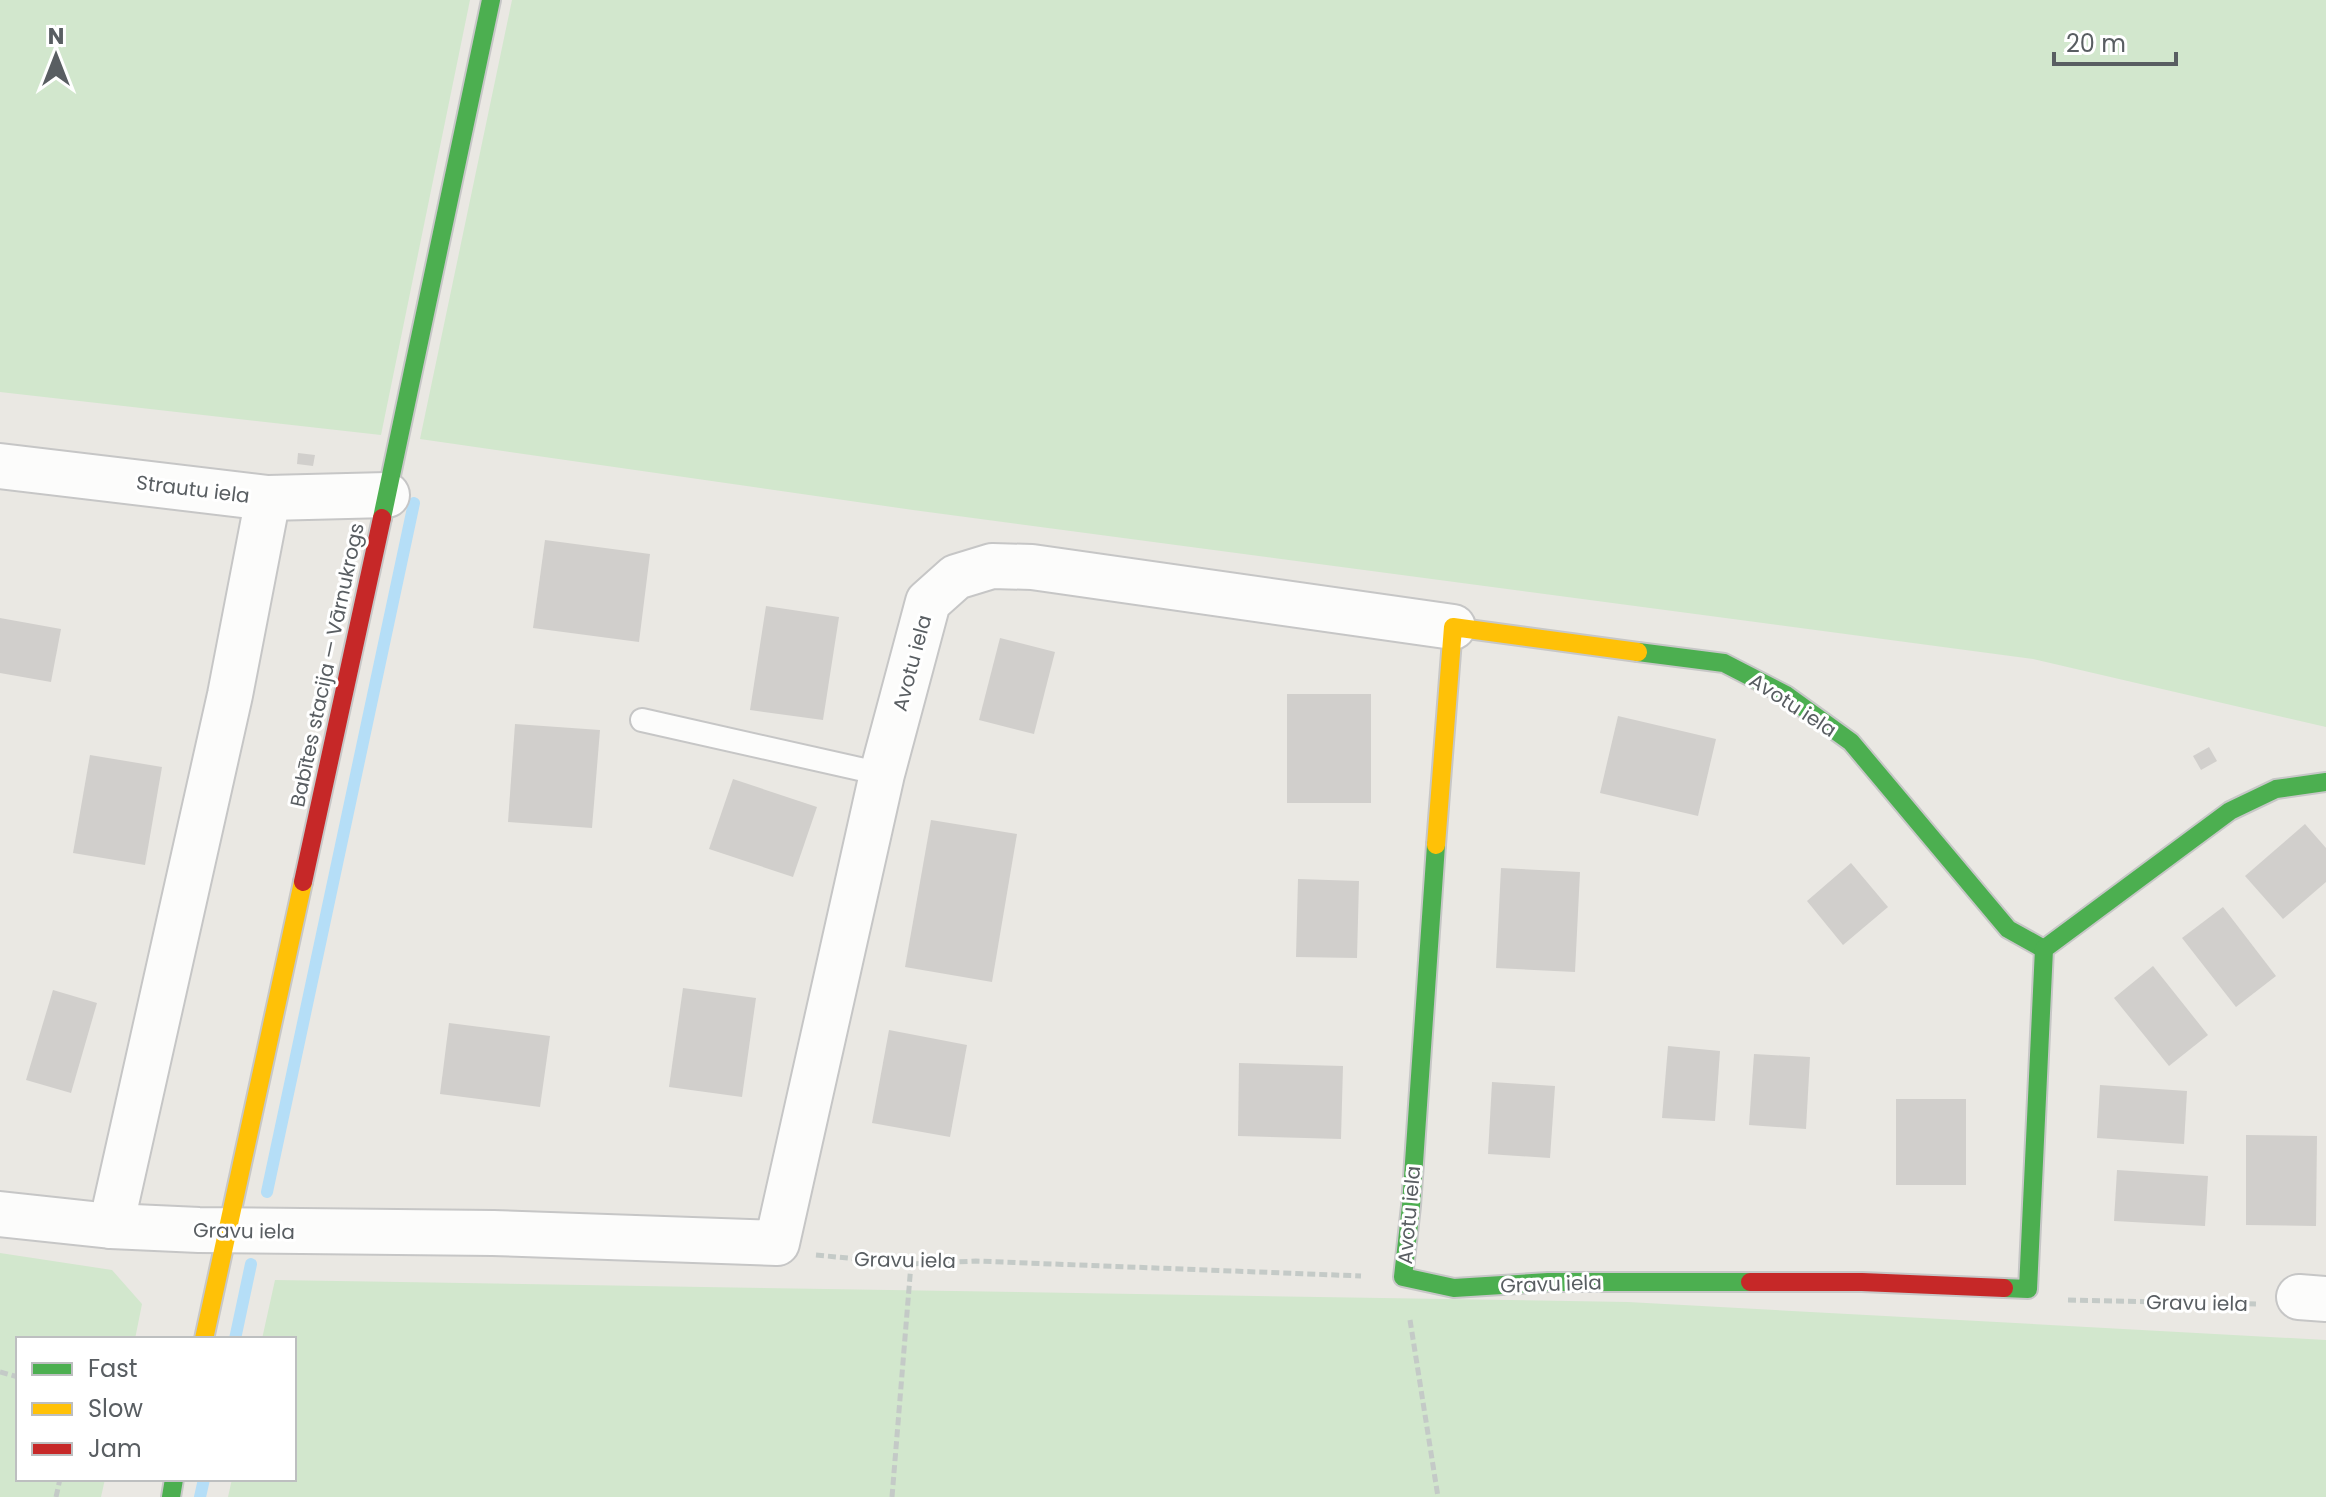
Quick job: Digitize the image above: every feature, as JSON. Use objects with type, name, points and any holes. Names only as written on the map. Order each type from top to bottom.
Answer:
[{"type":"street","name":"Babītes stacija — Vārnukrogs","points":[[204,1337],[491,0]]},
{"type":"street","name":"Strautu iela","points":[[0,466],[268,498],[387,495]]},
{"type":"street","points":[[111,1226],[230,695],[268,498]]},
{"type":"street","name":"Avotu iela","points":[[781,1223],[882,774],[928,602],[956,577],[992,566],[1032,567],[1724,663],[1786,695],[1851,742],[2008,929],[2044,949]]},
{"type":"street","name":"Avotu iela","points":[[1403,1277],[1411,1206],[1453,627]]},
{"type":"street","points":[[2028,1289],[2044,949],[2230,811],[2276,789],[2326,782]]},
{"type":"street","name":"Gravu iela","points":[[0,1214],[111,1226],[227,1230],[493,1233],[781,1223]]},
{"type":"street","name":"Gravu iela","points":[[1403,1277],[1454,1288],[1548,1282],[1862,1282],[2028,1289]]},
{"type":"lane","points":[[642,720],[882,774]]},
{"type":"path","name":"Gravu iela","points":[[781,1223],[824,1257],[911,1264],[976,1261],[1403,1277]]},
{"type":"path","points":[[892,1497],[911,1264]]},
{"type":"path","points":[[1403,1277],[1438,1497]]},
{"type":"path","name":"Gravu iela","points":[[2028,1289],[2072,1300],[2268,1304],[2312,1298]]},
{"type":"green space","points":[[0,0],[470,0],[381,435],[0,392]]},
{"type":"green space","points":[[512,0],[2326,0],[2326,727],[2033,659],[913,510],[420,439]]},
{"type":"green space","points":[[0,1253],[112,1270],[142,1304],[135,1337],[16,1337],[16,1481],[105,1481],[101,1497],[0,1497]]},
{"type":"green space","points":[[275,1280],[1628,1302],[2326,1340],[2326,1497],[228,1497],[232,1481],[296,1481],[296,1337],[262,1337]]},
{"type":"building","points":[[298,453],[315,455],[313,466],[297,464]]},
{"type":"building","points":[[545,540],[650,554],[639,642],[533,628]]},
{"type":"building","points":[[766,606],[839,617],[823,720],[750,710]]},
{"type":"building","points":[[0,618],[61,629],[51,682],[0,673]]},
{"type":"building","points":[[1000,638],[1055,652],[1034,734],[979,720]]},
{"type":"building","points":[[1287,694],[1371,694],[1371,803],[1287,803]]},
{"type":"building","points":[[1618,716],[1716,739],[1698,816],[1600,793]]},
{"type":"building","points":[[515,724],[600,730],[592,828],[508,822]]},
{"type":"building","points":[[2209,747],[2217,761],[2201,770],[2193,756]]},
{"type":"building","points":[[90,755],[162,767],[145,865],[73,853]]},
{"type":"building","points":[[733,779],[817,807],[793,877],[709,849]]},
{"type":"building","points":[[931,820],[1017,834],[992,982],[905,967]]},
{"type":"building","points":[[2305,824],[2326,848],[2326,882],[2283,919],[2245,876]]},
{"type":"building","points":[[1851,863],[1888,907],[1843,945],[1807,901]]},
{"type":"building","points":[[1501,868],[1580,872],[1575,972],[1496,968]]},
{"type":"building","points":[[1298,879],[1359,881],[1357,958],[1296,957]]},
{"type":"building","points":[[2223,907],[2276,976],[2236,1007],[2182,938]]},
{"type":"building","points":[[2153,966],[2208,1035],[2169,1066],[2114,998]]},
{"type":"building","points":[[683,988],[756,998],[742,1097],[669,1087]]},
{"type":"building","points":[[53,990],[97,1003],[71,1093],[26,1080]]},
{"type":"building","points":[[449,1023],[550,1036],[540,1107],[440,1094]]},
{"type":"building","points":[[889,1030],[967,1045],[950,1137],[872,1123]]},
{"type":"building","points":[[1668,1046],[1720,1051],[1715,1121],[1662,1118]]},
{"type":"building","points":[[1754,1054],[1810,1057],[1806,1129],[1749,1125]]},
{"type":"building","points":[[1239,1063],[1343,1066],[1341,1139],[1238,1136]]},
{"type":"building","points":[[1492,1082],[1555,1086],[1550,1158],[1488,1154]]},
{"type":"building","points":[[2100,1085],[2187,1091],[2184,1144],[2097,1138]]},
{"type":"building","points":[[1896,1099],[1966,1099],[1966,1185],[1896,1185]]},
{"type":"building","points":[[2246,1135],[2317,1136],[2316,1226],[2246,1225]]},
{"type":"building","points":[[2117,1170],[2208,1176],[2205,1226],[2114,1221]]},
{"type":"waterway","points":[[267,1192],[414,503]]},
{"type":"waterway","points":[[235,1337],[251,1264]]},
{"type":"waterway","points":[[200,1497],[204,1481]]},
{"type":"traffic: fast","points":[[382,518],[491,0]]},
{"type":"traffic: fast","points":[[1638,652],[1724,663],[1786,695],[1851,742],[2008,929],[2044,949]]},
{"type":"traffic: fast","points":[[2004,1288],[2028,1289],[2044,949],[2230,811],[2276,789],[2326,782]]},
{"type":"traffic: fast","points":[[1436,845],[1411,1206],[1403,1277],[1454,1288],[1548,1282],[1750,1282]]},
{"type":"traffic: fast","points":[[171,1497],[174,1481]]},
{"type":"traffic: slow","points":[[1436,845],[1453,627],[1638,652]]},
{"type":"traffic: slow","points":[[204,1337],[303,882]]},
{"type":"traffic: jam","points":[[303,882],[382,518]]},
{"type":"traffic: jam","points":[[1750,1282],[1862,1282],[2004,1288]]}]
